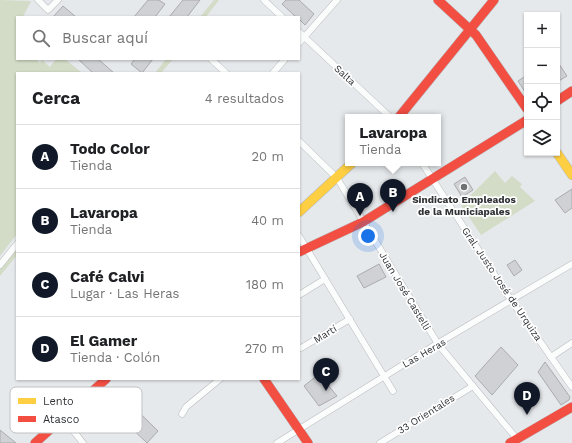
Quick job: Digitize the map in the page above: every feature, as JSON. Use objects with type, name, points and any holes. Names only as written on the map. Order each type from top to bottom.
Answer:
[{"type":"street","points":[[38,0],[48,10],[58,0]]},
{"type":"street","points":[[264,0],[281,16]]},
{"type":"street","points":[[300,42],[337,0]]},
{"type":"street","points":[[438,0],[458,21],[470,29],[478,37],[524,105]]},
{"type":"street","points":[[401,114],[494,0]]},
{"type":"street","name":"Salta","points":[[300,33],[387,114]]},
{"type":"street","points":[[212,60],[225,72]]},
{"type":"street","points":[[273,72],[284,60]]},
{"type":"street","points":[[560,99],[572,91]]},
{"type":"street","points":[[303,250],[363,222],[524,122]]},
{"type":"street","name":"Juan José Castelli","points":[[300,142],[337,178],[438,344],[514,441]]},
{"type":"street","points":[[559,156],[572,175]]},
{"type":"street","points":[[300,211],[349,166]]},
{"type":"street","points":[[424,166],[433,179]]},
{"type":"street","name":"Gral. Justo José de Urquiza","points":[[433,179],[511,300],[572,387]]},
{"type":"street","points":[[300,240],[303,250],[325,279],[393,391]]},
{"type":"street","points":[[0,266],[16,245]]},
{"type":"street","name":"Las Heras","points":[[277,443],[384,376],[572,264]]},
{"type":"street","points":[[300,294],[325,279]]},
{"type":"street","name":"Martí","points":[[301,348],[350,319]]},
{"type":"street","points":[[551,357],[572,343]]},
{"type":"street","points":[[97,387],[105,380]]},
{"type":"street","points":[[182,414],[186,407],[219,380]]},
{"type":"street","points":[[265,380],[308,443]]},
{"type":"street","name":"33 Orientales","points":[[380,443],[472,386]]},
{"type":"street","points":[[514,441],[572,407]]},
{"type":"street","points":[[35,443],[46,433]]},
{"type":"street","points":[[75,433],[83,443]]},
{"type":"green space","points":[[0,0],[31,1],[24,16],[16,16],[16,60],[37,60],[40,63],[42,60],[50,67],[55,60],[66,60],[81,72],[16,72],[16,235],[0,256]]},
{"type":"green space","points":[[214,0],[219,0],[207,16],[201,16]]},
{"type":"green space","points":[[165,60],[172,60],[162,72],[156,72]]},
{"type":"green space","points":[[495,171],[505,183],[512,176],[522,184],[520,187],[535,201],[481,235],[461,205]]},
{"type":"green space","points":[[16,249],[16,256],[0,276],[0,269]]},
{"type":"building","points":[[148,0],[159,0],[165,4],[156,16],[135,16]]},
{"type":"building","points":[[183,0],[200,0],[188,16],[170,16]]},
{"type":"building","points":[[286,0],[299,0],[314,14],[305,25],[300,20],[300,16],[295,16],[282,4]]},
{"type":"building","points":[[63,6],[75,16],[54,16]]},
{"type":"building","points":[[79,60],[99,60],[113,72],[92,72]]},
{"type":"building","points":[[134,60],[152,60],[143,72],[131,64]]},
{"type":"building","points":[[560,66],[567,76],[560,80]]},
{"type":"building","points":[[524,77],[524,90],[518,81]]},
{"type":"building","name":"Sindicato Empleados de la Municiapales","points":[[465,177],[473,190],[462,197],[454,184]]},
{"type":"building","points":[[572,189],[572,208],[565,213],[555,200]]},
{"type":"building","points":[[515,260],[522,270],[514,276],[507,265]]},
{"type":"building","points":[[379,264],[386,277],[364,288],[357,276]]},
{"type":"building","points":[[501,347],[518,365],[492,395],[475,376]]},
{"type":"building","points":[[545,362],[570,397],[569,400],[561,405],[538,372]]},
{"type":"building","points":[[319,374],[337,396],[319,406],[304,386]]},
{"type":"building","points":[[142,415],[158,431],[147,443],[137,433],[142,433]]},
{"type":"building","points":[[0,430],[16,443],[0,443]]},
{"type":"traffic: slow","points":[[559,156],[572,175]]},
{"type":"traffic: slow","points":[[300,211],[349,166]]},
{"type":"traffic: jam","points":[[438,0],[476,35],[524,105]]},
{"type":"traffic: jam","points":[[401,114],[494,0]]},
{"type":"traffic: jam","points":[[560,99],[572,91]]},
{"type":"traffic: jam","points":[[300,252],[363,222],[524,122]]},
{"type":"traffic: jam","points":[[97,387],[105,380]]},
{"type":"traffic: jam","points":[[265,380],[308,443]]},
{"type":"traffic: jam","points":[[510,443],[572,407]]},
{"type":"traffic: jam","points":[[35,443],[46,433]]},
{"type":"place","name":"Sindicato Empleados de la Municiapales","points":[[464,187]]},
{"type":"place","name":"Lavaropa","points":[[393,212]]},
{"type":"place","name":"Todo Color","points":[[360,216]]},
{"type":"place","name":"Café Calvi","points":[[326,391]]},
{"type":"place","name":"El Gamer","points":[[527,415]]}]
